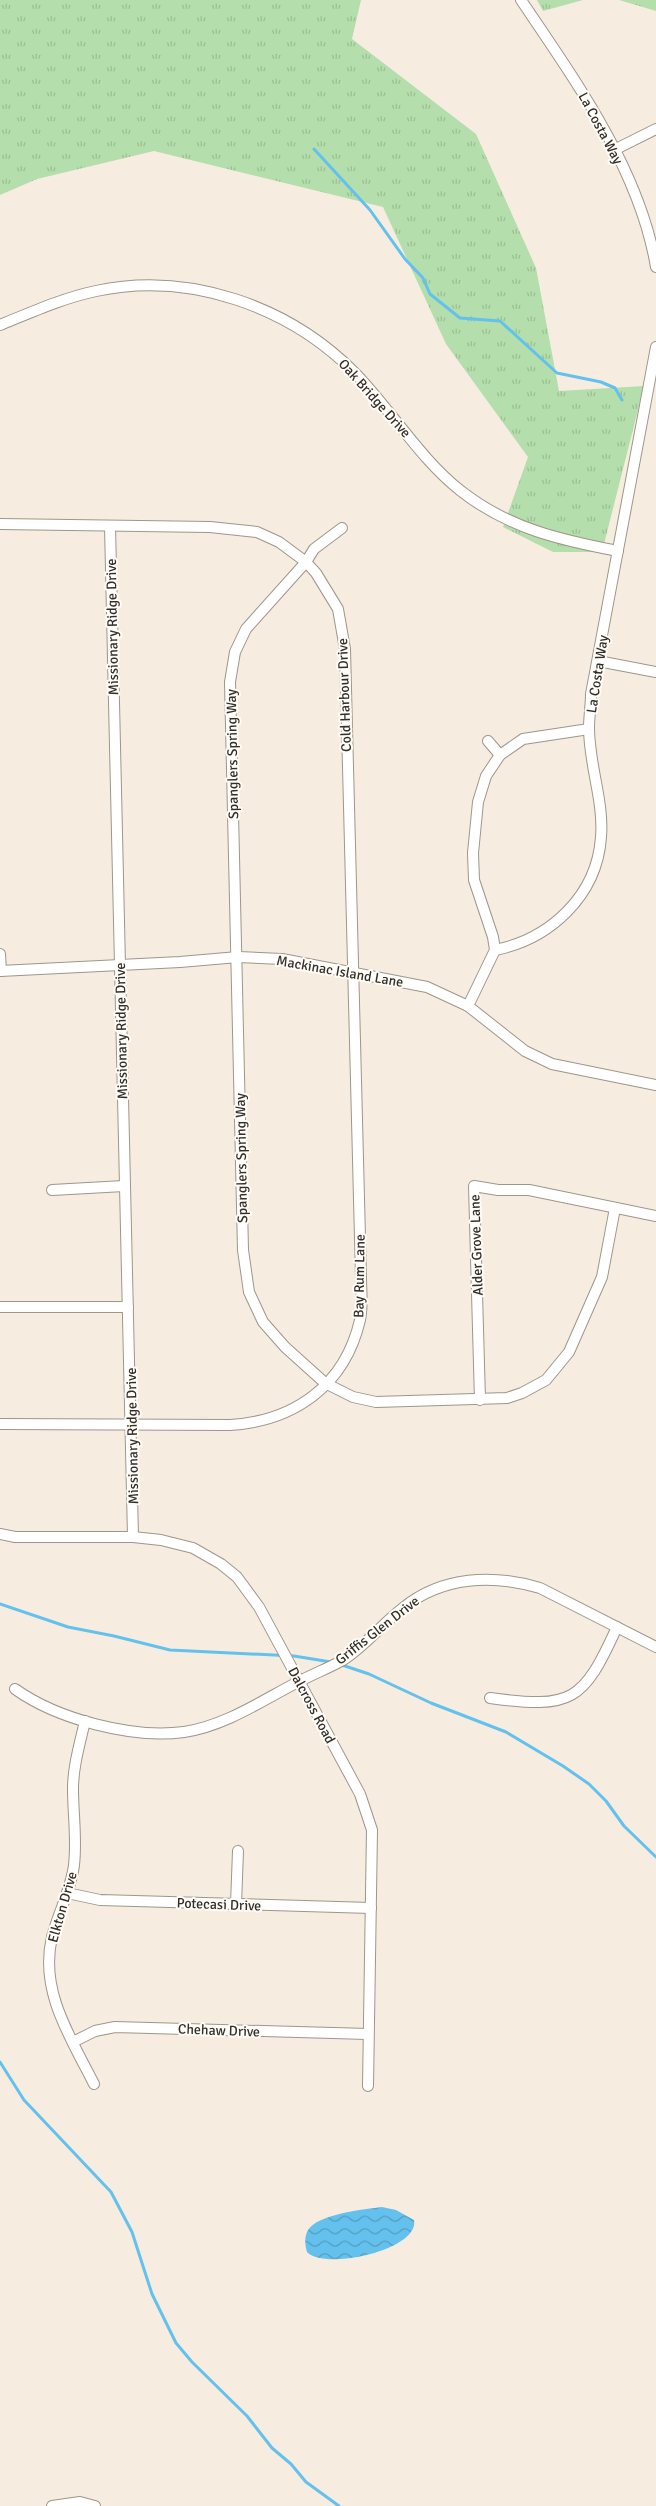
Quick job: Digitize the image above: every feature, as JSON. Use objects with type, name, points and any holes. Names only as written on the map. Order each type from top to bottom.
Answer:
[{"type":"street","name":"La Costa Way","points":[[521,0],[581,89],[614,150],[634,191],[644,219],[656,267]]},
{"type":"street","points":[[614,150],[656,129]]},
{"type":"street","name":"Oak Bridge Drive","points":[[0,324],[78,295],[117,288],[192,289],[238,299],[278,316],[337,356],[443,475],[483,506],[510,522],[542,535],[618,551]]},
{"type":"street","name":"La Costa Way","points":[[495,950],[517,946],[543,933],[566,913],[584,891],[596,864],[602,838],[601,813],[589,729],[591,694],[656,347]]},
{"type":"street","name":"Cold Harbour Drive","points":[[0,524],[210,527],[257,532],[279,542],[306,562],[316,574],[338,608],[346,650],[354,972]]},
{"type":"street","name":"Missionary Ridge Drive","points":[[110,526],[124,1186],[132,1425],[133,1537]]},
{"type":"street","name":"Spanglers Spring Way","points":[[342,528],[314,548],[306,562],[246,629],[235,652],[230,682],[238,957],[243,1250],[249,1292],[263,1322],[285,1347],[325,1383],[354,1397],[376,1402],[507,1398],[522,1394],[546,1380],[562,1363],[569,1352],[602,1277],[615,1208]]},
{"type":"street","points":[[598,661],[656,672]]},
{"type":"street","points":[[468,1006],[495,950],[493,937],[474,880],[473,853],[478,802],[486,776],[500,756],[523,739],[589,729]]},
{"type":"street","points":[[488,741],[500,756]]},
{"type":"street","points":[[0,954],[0,971]]},
{"type":"street","name":"Mackinac Island Lane","points":[[0,971],[180,962],[238,957],[282,959],[427,987],[468,1006],[525,1051],[552,1064],[656,1085]]},
{"type":"street","name":"Bay Rum Lane","points":[[0,1424],[132,1425],[254,1423],[297,1408],[339,1372],[361,1319],[354,972]]},
{"type":"street","points":[[52,1190],[124,1186]]},
{"type":"street","name":"Alder Grove Lane","points":[[480,1400],[474,1186],[498,1190],[529,1190],[656,1216]]},
{"type":"street","points":[[0,1307],[128,1307]]},
{"type":"street","name":"Dalcross Road","points":[[0,1534],[15,1537],[133,1537],[179,1543],[193,1548],[214,1560],[236,1577],[259,1607],[360,1794],[372,1830],[368,2086]]},
{"type":"street","name":"Griffis Glen Drive","points":[[15,1689],[50,1710],[84,1721],[159,1734],[186,1732],[225,1720],[343,1660],[415,1599],[441,1587],[472,1580],[504,1580],[540,1588],[656,1647]]},
{"type":"street","points":[[490,1698],[543,1704],[572,1695],[594,1676],[618,1627]]},
{"type":"street","name":"Elkton Drive","points":[[84,1721],[74,1768],[75,1850],[67,1893],[52,1938],[48,1969],[55,2003],[94,2084]]},
{"type":"street","points":[[236,1904],[238,1851]]},
{"type":"street","name":"Potecasi Drive","points":[[67,1893],[100,1900],[372,1908]]},
{"type":"street","name":"Chehaw Drive","points":[[73,2042],[95,2031],[115,2027],[368,2034]]},
{"type":"street","points":[[52,2506],[80,2502],[95,2506]]},
{"type":"green space","points":[[0,0],[361,0],[352,39],[476,134],[536,268],[559,391],[644,386],[602,552],[553,552],[503,527],[528,457],[446,344],[383,207],[154,151],[37,179],[0,195]]},
{"type":"green space","points":[[537,0],[583,0],[543,11]]},
{"type":"green space","points":[[619,0],[656,0],[656,11]]},
{"type":"water","points":[[382,2207],[396,2210],[414,2220],[412,2231],[402,2240],[387,2248],[350,2258],[332,2259],[317,2257],[307,2252],[305,2244],[306,2235],[313,2224],[342,2213]]},
{"type":"waterway","points":[[314,149],[370,210],[405,259],[423,278],[430,294],[460,318],[500,321],[557,373],[601,382],[615,388],[622,400]]},
{"type":"waterway","points":[[0,1604],[68,1627],[170,1650],[294,1656],[331,1662]]},
{"type":"waterway","points":[[339,1664],[369,1674],[431,1703],[506,1732],[563,1766],[589,1784],[606,1801],[624,1826],[656,1857]]},
{"type":"waterway","points":[[0,2062],[24,2100],[111,2192],[132,2232],[152,2294],[176,2343],[192,2362],[247,2416],[272,2448],[291,2464],[306,2482],[339,2506]]}]
